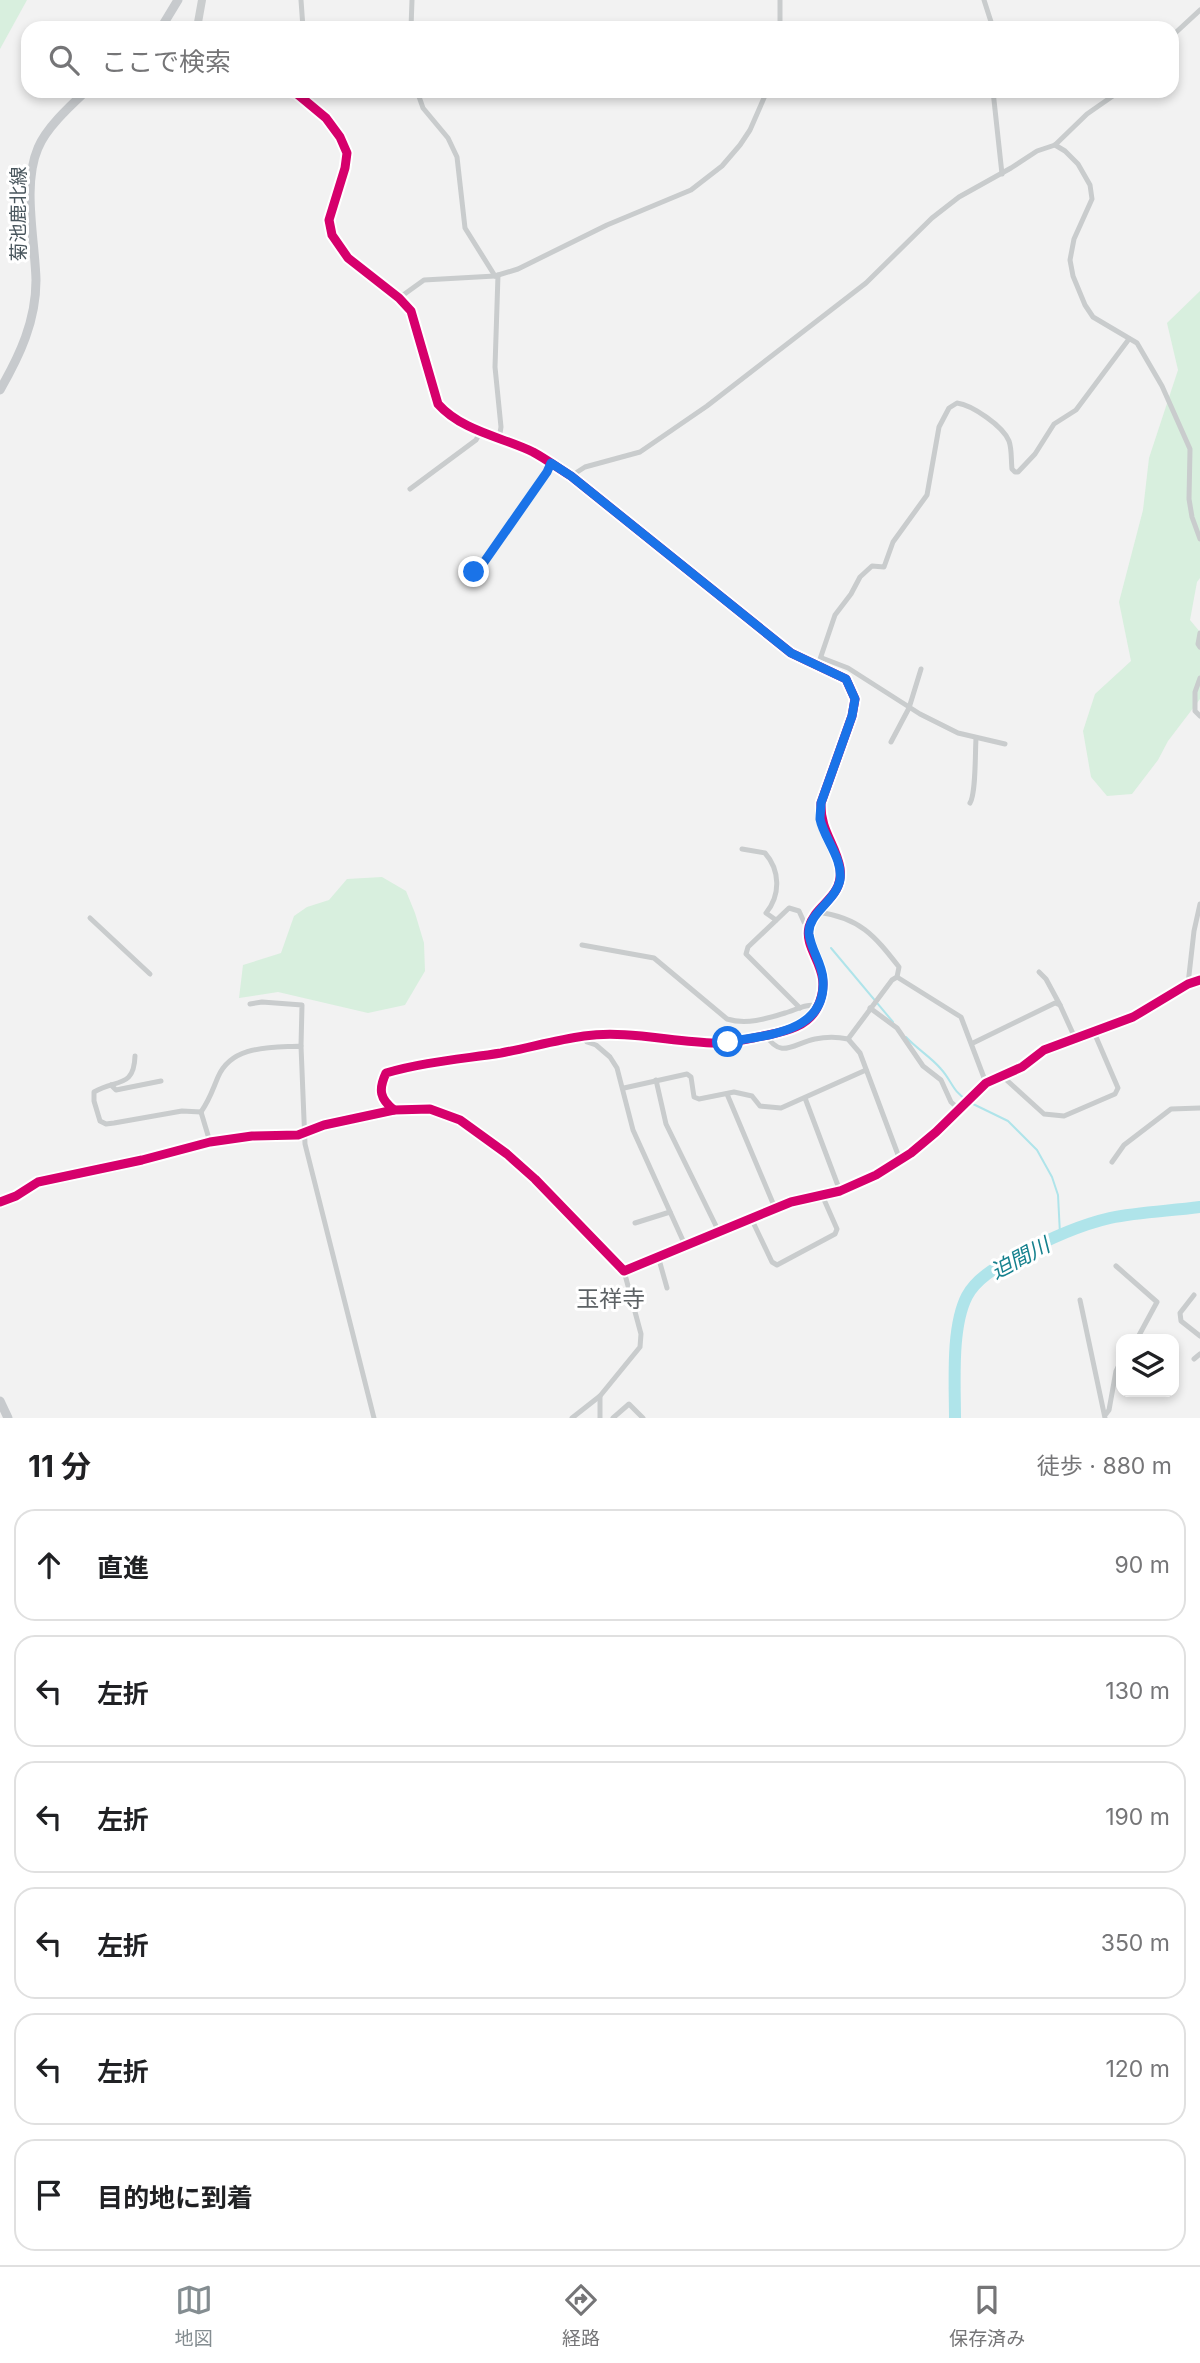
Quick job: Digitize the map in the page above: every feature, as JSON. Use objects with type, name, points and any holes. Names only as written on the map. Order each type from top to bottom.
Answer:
[{"type":"main road","points":[[166,21],[178,0]]},
{"type":"main road","name":"菊池鹿北線","points":[[0,390],[21,354],[33,315],[36,282],[32,172],[38,146],[64,112],[79,98]]},
{"type":"main road","points":[[0,1401],[8,1418]]},
{"type":"street","points":[[198,21],[202,0]]},
{"type":"street","points":[[301,0],[302,21]]},
{"type":"street","points":[[411,21],[412,0]]},
{"type":"street","points":[[780,0],[780,21]]},
{"type":"street","points":[[984,0],[991,21]]},
{"type":"street","points":[[1179,30],[1200,10]]},
{"type":"street","points":[[308,98],[327,118],[347,153],[329,220],[332,235],[348,258],[399,298],[411,311],[438,404],[445,412],[499,439],[532,451],[571,476],[791,653],[848,668],[909,708],[958,733],[1005,744]]},
{"type":"street","points":[[419,98],[423,108],[448,138],[457,157],[465,228],[497,276],[495,367],[501,427],[499,439]]},
{"type":"street","points":[[399,298],[424,280],[497,276],[518,269],[607,225],[691,190],[722,166],[740,145],[764,98]]},
{"type":"street","points":[[994,98],[1002,174]]},
{"type":"street","points":[[571,476],[585,467],[640,452],[706,406],[866,283],[932,218],[958,197],[1002,174],[1037,151],[1055,145],[1087,114],[1109,98]]},
{"type":"street","points":[[1055,145],[1078,164],[1090,185],[1091,199],[1074,239],[1070,260],[1073,276],[1093,317],[1143,351],[1184,433],[1190,449],[1190,508],[1200,539]]},
{"type":"street","points":[[820,661],[835,615],[860,577],[872,566],[884,568],[892,542],[927,495],[939,427],[949,408],[957,402],[968,404],[993,423],[1009,440],[1012,469],[1018,472],[1035,454],[1054,424],[1076,410],[1129,339]]},
{"type":"street","points":[[410,489],[476,440],[481,430]]},
{"type":"street","points":[[474,572],[482,565],[551,463]]},
{"type":"street","points":[[1200,633],[1200,647]]},
{"type":"street","points":[[394,1110],[385,1103],[380,1093],[386,1073],[431,1062],[505,1052],[583,1036],[612,1034],[728,1042],[798,1026],[811,1018],[818,1006],[824,981],[821,965],[814,955],[808,933],[809,925],[836,891],[840,878],[840,866],[820,818],[821,803],[852,716],[855,699],[846,679],[820,661]]},
{"type":"street","points":[[891,742],[909,708],[921,669]]},
{"type":"street","points":[[1200,678],[1194,704],[1195,711],[1200,716]]},
{"type":"street","points":[[970,803],[975,796],[973,778],[976,739]]},
{"type":"street","points":[[743,849],[765,853],[778,873],[774,903],[766,913],[776,920]]},
{"type":"street","points":[[1188,985],[1200,904]]},
{"type":"street","points":[[800,1008],[746,954],[748,947],[791,908],[799,911],[804,922],[809,925]]},
{"type":"street","points":[[818,912],[850,919],[869,932],[900,967],[897,977],[848,1039]]},
{"type":"street","points":[[90,918],[150,974]]},
{"type":"street","points":[[582,945],[654,958],[727,1018],[738,1022],[750,1022],[810,1004],[818,1006]]},
{"type":"street","points":[[1039,972],[1046,979],[1075,1038]]},
{"type":"street","points":[[897,977],[961,1017],[986,1083]]},
{"type":"street","points":[[624,1271],[775,1208],[807,1196],[840,1191],[876,1175],[900,1160],[960,1110],[986,1083],[1022,1067],[1044,1049],[1133,1017],[1200,980]]},
{"type":"street","points":[[250,1004],[262,1002],[302,1005],[304,1134],[374,1418]]},
{"type":"street","points":[[973,1043],[1055,1003],[1060,1005]]},
{"type":"street","points":[[870,1008],[897,1028],[923,1066],[942,1080],[951,1102],[960,1110]]},
{"type":"street","points":[[1002,1076],[1044,1114],[1064,1116],[1115,1094],[1118,1088],[1093,1031]]},
{"type":"street","points":[[766,1035],[776,1046],[785,1049],[814,1039],[848,1039],[860,1053],[900,1160]]},
{"type":"street","points":[[583,1036],[587,1042],[596,1045],[610,1058],[617,1068],[633,1130],[685,1245]]},
{"type":"street","points":[[201,1112],[212,1097],[218,1077],[226,1065],[245,1052],[253,1048],[301,1046]]},
{"type":"street","points":[[135,1056],[135,1072],[129,1079],[94,1092],[100,1121],[106,1124],[171,1112],[201,1112]]},
{"type":"street","points":[[624,1088],[687,1074],[691,1077],[694,1097],[699,1099],[733,1092],[752,1096],[760,1106],[781,1108],[866,1070]]},
{"type":"street","points":[[111,1085],[116,1090],[161,1080]]},
{"type":"street","points":[[656,1080],[666,1124],[719,1231]]},
{"type":"street","points":[[727,1094],[775,1208]]},
{"type":"street","points":[[805,1098],[840,1191]]},
{"type":"street","points":[[1112,1162],[1124,1145],[1171,1109],[1200,1108]]},
{"type":"street","points":[[0,1202],[16,1196],[38,1182],[142,1160],[210,1142],[252,1136],[304,1134],[324,1125],[394,1110],[430,1109],[460,1120],[535,1179],[624,1271],[641,1334],[640,1347],[600,1396],[572,1418]]},
{"type":"street","points":[[201,1112],[210,1142]]},
{"type":"street","points":[[751,1219],[772,1262],[777,1265],[835,1234],[836,1229],[822,1195]]},
{"type":"street","points":[[635,1223],[670,1212]]},
{"type":"street","points":[[658,1256],[667,1287]]},
{"type":"street","points":[[1116,1266],[1157,1302],[1140,1334]]},
{"type":"street","points":[[1194,1294],[1180,1313],[1181,1321],[1200,1336]]},
{"type":"street","points":[[1080,1300],[1106,1416]]},
{"type":"street","points":[[1194,1359],[1200,1354]]},
{"type":"street","points":[[1106,1416],[1116,1371]]},
{"type":"street","points":[[600,1396],[600,1418]]},
{"type":"street","points":[[613,1418],[629,1404],[643,1418]]},
{"type":"green space","points":[[0,0],[27,0],[0,49]]},
{"type":"green space","points":[[1200,291],[1200,578],[1190,620],[1200,632],[1200,699],[1132,794],[1107,796],[1091,777],[1083,731],[1095,694],[1131,661],[1119,602],[1143,510],[1149,458],[1178,370],[1167,323]]},
{"type":"green space","points":[[382,877],[406,891],[424,943],[425,971],[405,1005],[368,1013],[278,992],[239,998],[243,965],[281,953],[294,916],[307,907],[329,900],[347,879]]},
{"type":"waterway","points":[[831,948],[893,1022]]},
{"type":"waterway","points":[[906,1037],[945,1073],[958,1093],[967,1100]]},
{"type":"waterway","points":[[971,1103],[1008,1121],[1037,1150],[1052,1177],[1058,1195],[1060,1234]]},
{"type":"waterway","name":"迫間川","points":[[955,1418],[958,1323],[967,1296],[981,1279],[1023,1253],[1084,1225],[1121,1216],[1200,1207]]},
{"type":"cycle path","points":[[302,98],[326,118],[340,137],[347,153],[329,220],[332,235],[348,258],[399,298],[411,311],[438,404],[470,427],[533,452],[571,476],[791,653],[846,679],[855,699],[852,716],[821,803],[823,822],[838,859],[840,878],[834,894],[817,912],[809,927],[810,945],[823,983],[817,1008],[808,1019],[782,1032],[729,1042],[600,1035],[414,1066],[386,1073],[382,1094],[394,1110]]},
{"type":"cycle path","points":[[0,1202],[16,1196],[38,1182],[142,1160],[210,1142],[252,1136],[298,1135],[324,1125],[394,1110],[430,1109],[460,1120],[507,1154],[535,1179],[624,1271],[791,1202],[840,1191],[876,1175],[911,1153],[986,1083],[1022,1067],[1044,1050],[1133,1017],[1188,984],[1200,980]]},
{"type":"district","name":"玉祥寺","points":[[611,1299]]},
{"type":"route","points":[[474,572],[482,565],[551,463],[571,476],[791,653],[846,679],[852,689],[855,699],[852,716],[821,803],[820,818],[840,866],[840,878],[836,891],[809,925],[808,933],[814,955],[821,965],[824,981],[818,1006],[811,1018],[798,1026],[778,1033],[728,1042]]}]
